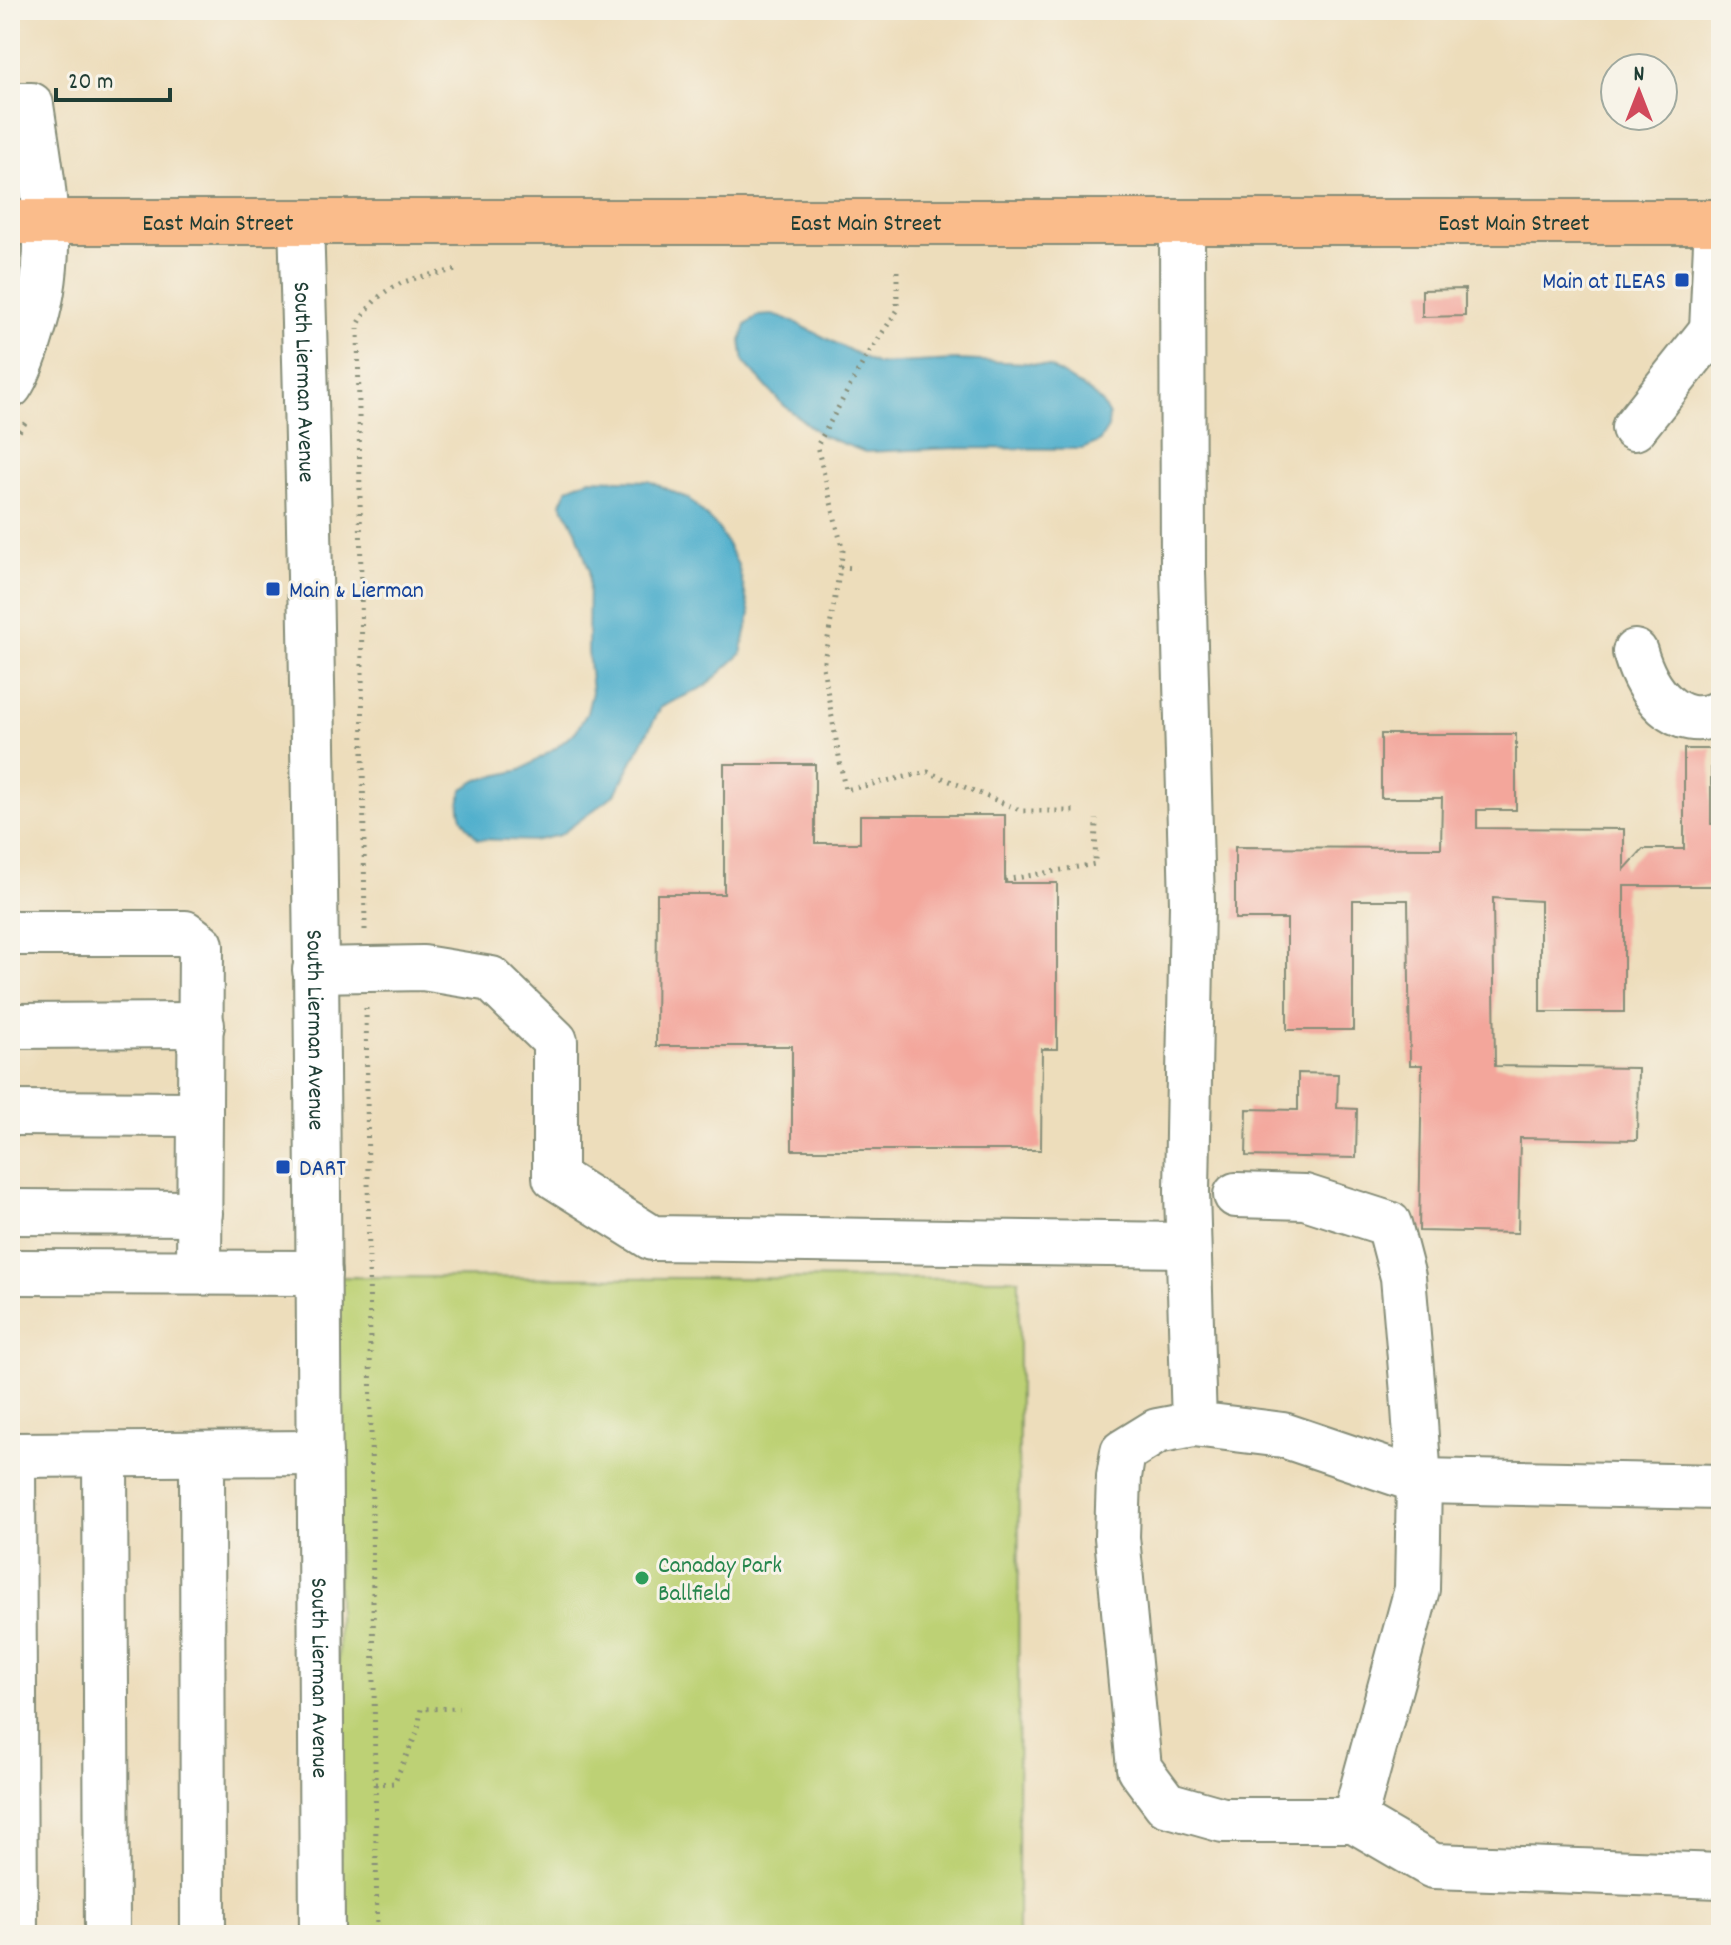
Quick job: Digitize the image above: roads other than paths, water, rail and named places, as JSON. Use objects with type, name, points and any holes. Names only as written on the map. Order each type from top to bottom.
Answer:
[{"type":"main road","name":"East Main Street","points":[[29,222],[1719,222]]},
{"type":"street","points":[[10,105],[31,105],[29,222],[46,274],[38,316],[10,386]]},
{"type":"street","name":"South Lierman Avenue","points":[[301,222],[308,463],[319,1273],[322,1935]]},
{"type":"street","points":[[1182,222],[1183,571],[1192,903],[1188,1245],[1194,1424]]},
{"type":"street","points":[[1634,428],[1717,337],[1719,222]]},
{"type":"street","points":[[1635,652],[1641,675],[1672,712],[1687,717],[1721,712]]},
{"type":"street","points":[[10,933],[185,933],[201,945],[199,1271]]},
{"type":"street","points":[[315,970],[423,968],[491,979],[555,1041],[555,1177],[652,1238],[1188,1245]]},
{"type":"street","points":[[10,1026],[202,1025]]},
{"type":"street","points":[[10,1113],[200,1114]]},
{"type":"street","points":[[1236,1195],[1305,1197],[1389,1224],[1403,1277],[1419,1481],[1417,1589],[1354,1820]]},
{"type":"street","points":[[10,1212],[200,1213]]},
{"type":"street","points":[[10,1272],[319,1273]]},
{"type":"street","points":[[1721,1487],[1419,1481],[1283,1435],[1194,1424],[1157,1431],[1123,1452],[1117,1537],[1139,1768],[1166,1804],[1223,1820],[1354,1820],[1433,1866],[1721,1876]]},
{"type":"street","points":[[15,1935],[12,1455],[320,1453]]},
{"type":"street","points":[[202,1454],[203,1935]]},
{"type":"street","points":[[105,1455],[107,1935]]},
{"type":"water","points":[[772,315],[792,321],[877,364],[956,360],[1050,367],[1102,403],[1109,416],[1108,428],[1099,442],[1082,449],[957,448],[865,452],[821,435],[781,403],[744,362],[741,341],[746,325],[758,316]]},
{"type":"water","points":[[590,479],[649,481],[689,499],[719,529],[738,565],[750,614],[741,654],[706,686],[661,707],[615,794],[560,835],[533,841],[478,839],[460,810],[463,789],[478,780],[521,770],[576,731],[587,713],[592,692],[588,651],[589,570],[576,530],[561,503],[568,488]]},
{"type":"place","name":"Main at ILEAS","points":[[1682,280]]},
{"type":"place","name":"Main & Lierman","points":[[273,589]]},
{"type":"place","name":"DART","points":[[283,1167]]},
{"type":"place","name":"Canaday Park Ballfield","points":[[642,1578]]}]
